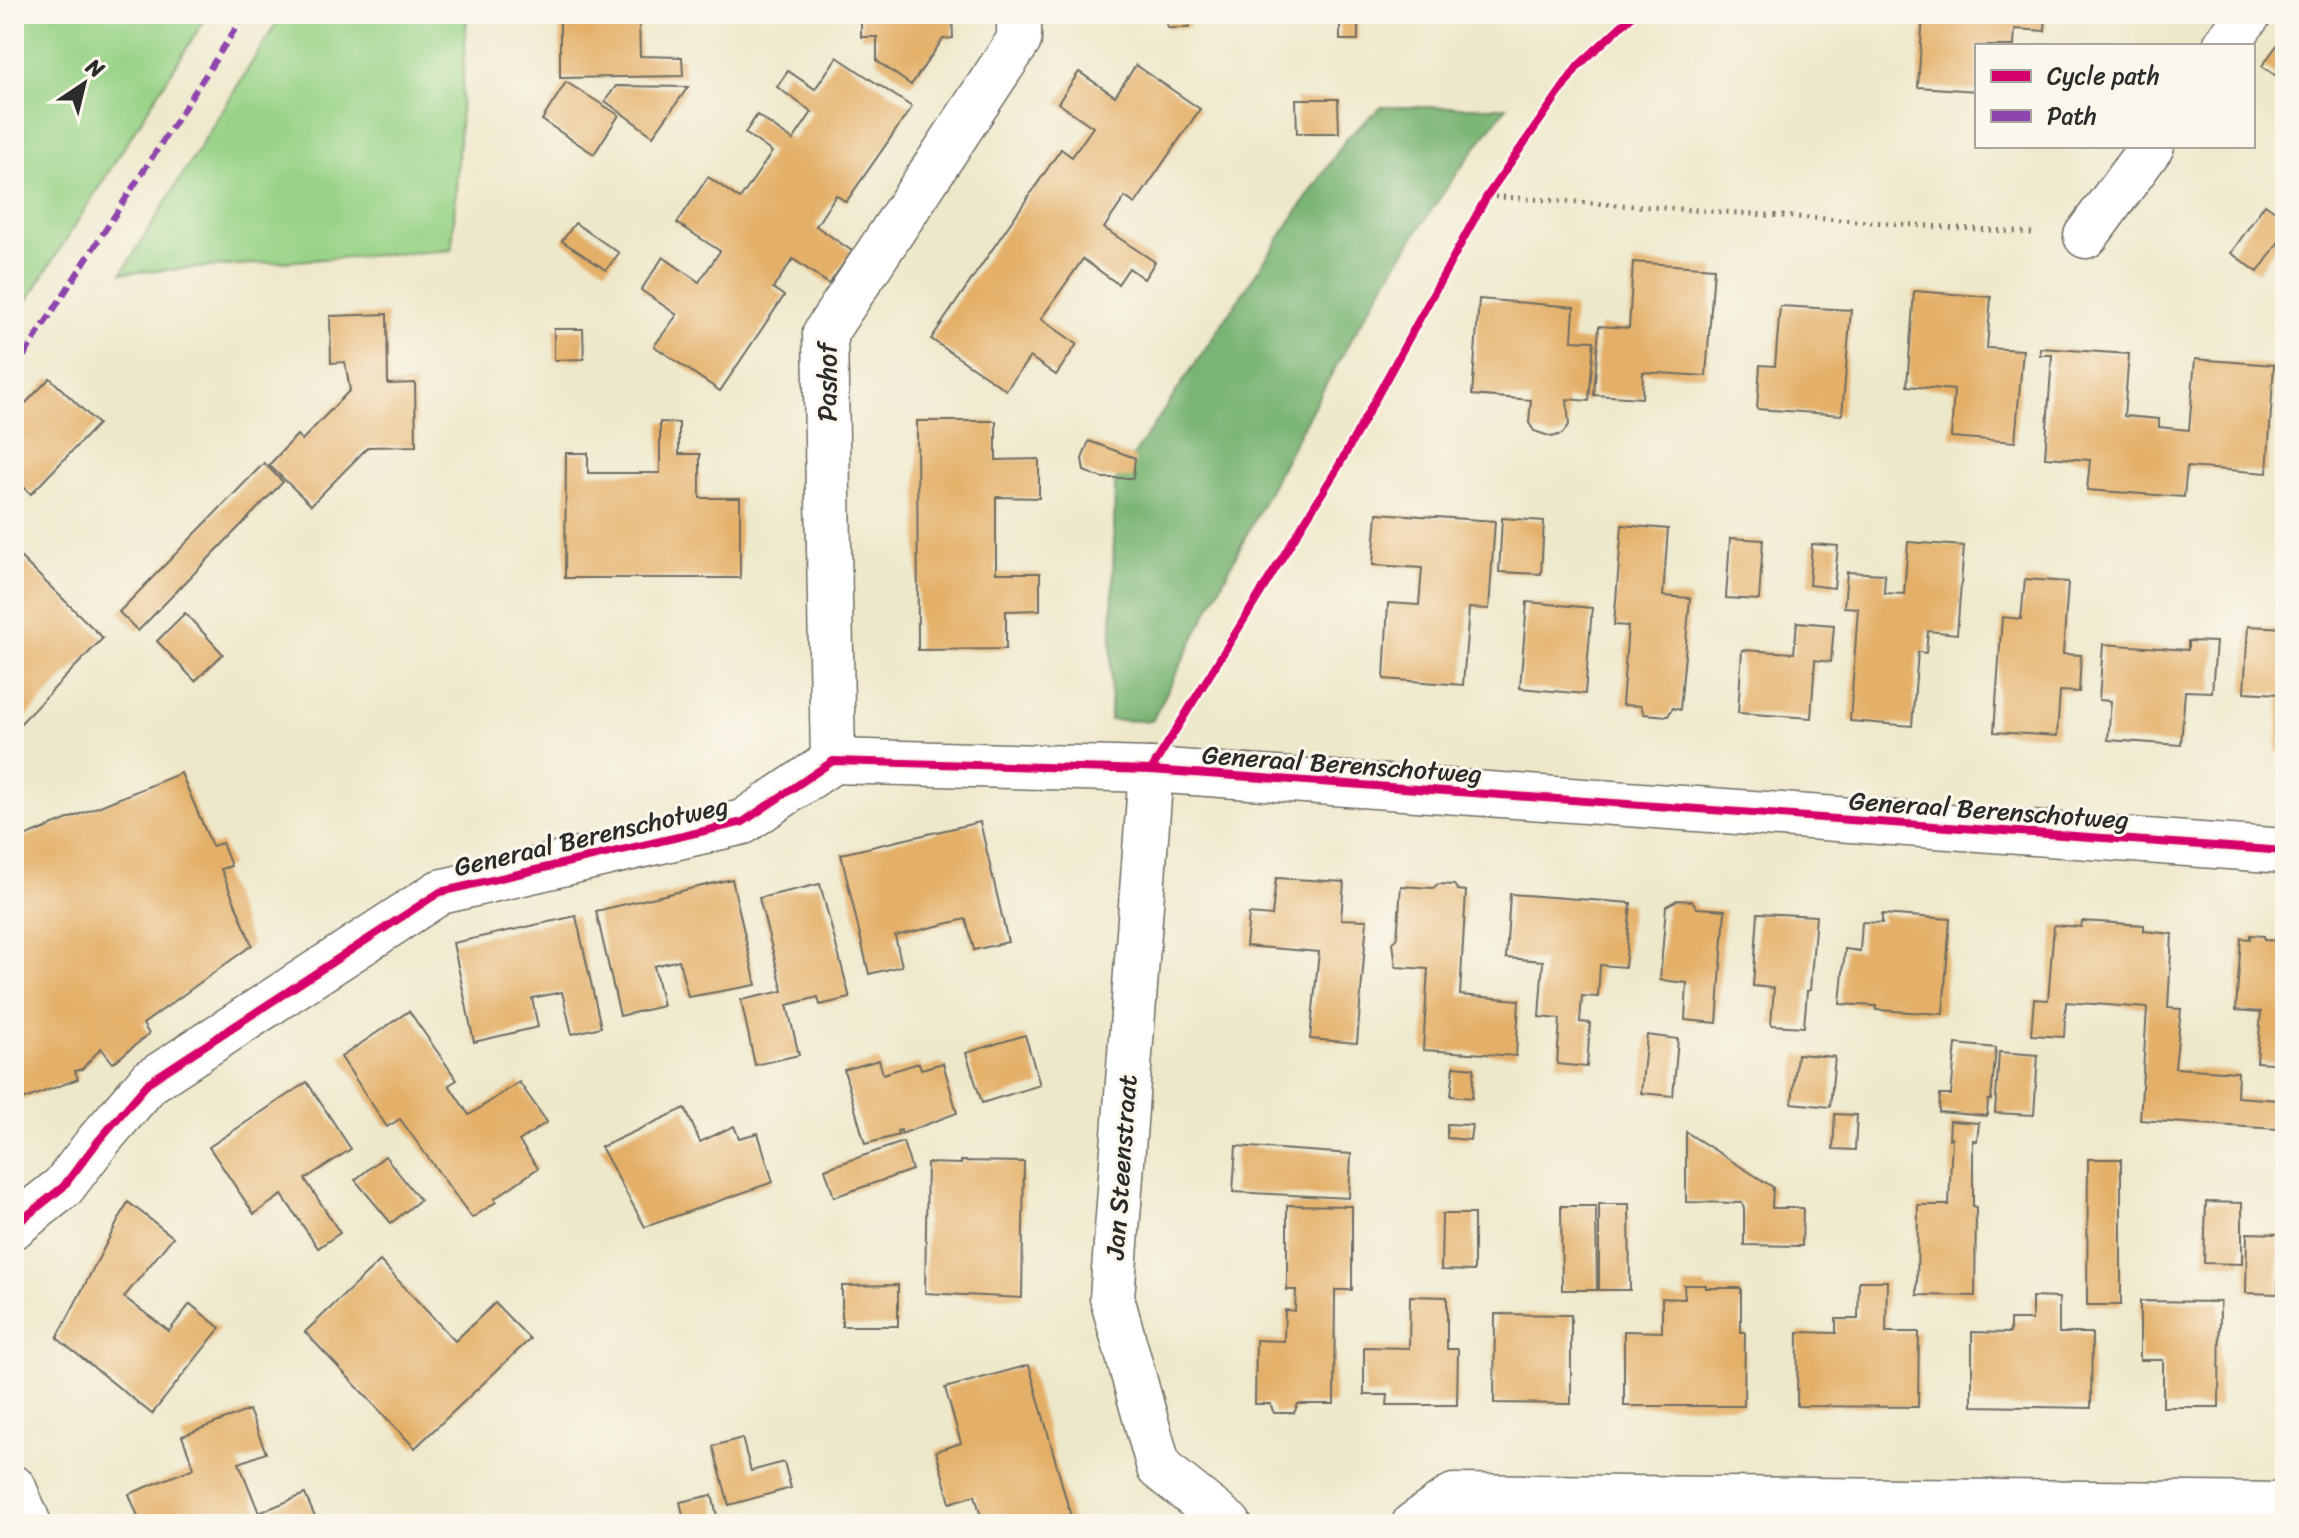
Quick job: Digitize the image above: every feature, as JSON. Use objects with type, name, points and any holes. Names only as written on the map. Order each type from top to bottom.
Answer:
[{"type":"street","name":"Pashof","points":[[833,761],[825,333],[1019,40],[1019,14]]},
{"type":"street","points":[[2226,44],[2249,14]]},
{"type":"street","points":[[2086,236],[2151,148]]},
{"type":"street","name":"Generaal Berenschotweg","points":[[14,1226],[63,1187],[149,1082],[440,892],[743,822],[833,761],[1151,770],[2285,851]]},
{"type":"street","name":"Jan Steenstraat","points":[[1151,770],[1112,1298],[1159,1468],[1229,1524]]},
{"type":"street","points":[[14,1488],[29,1524]]},
{"type":"street","points":[[1414,1524],[1454,1496],[2285,1505]]},
{"type":"path","points":[[1480,209],[1496,183]]},
{"type":"path","points":[[1487,196],[2086,236]]},
{"type":"green space","points":[[14,14],[208,14],[14,322]]},
{"type":"green space","points":[[282,14],[467,14],[452,250],[122,273]]},
{"type":"green space","points":[[1381,107],[1507,107],[1454,178],[1358,327],[1314,405],[1152,721],[1110,720],[1115,483],[1347,138]]},
{"type":"building","points":[[560,14],[681,14],[681,20],[639,20],[640,56],[682,57],[683,76],[560,78]]},
{"type":"building","points":[[861,14],[952,14],[953,38],[943,39],[911,85],[877,61],[877,37],[861,37]]},
{"type":"building","points":[[1167,14],[1189,14],[1189,28],[1167,28]]},
{"type":"building","points":[[1340,14],[1358,14],[1358,40],[1340,40]]},
{"type":"building","points":[[1923,14],[2046,14],[2045,31],[2015,29],[2014,44],[1975,44],[1975,91],[1918,87]]},
{"type":"building","points":[[2285,34],[2285,82],[2262,66]]},
{"type":"building","points":[[837,57],[912,107],[846,202],[836,195],[816,226],[852,251],[829,284],[793,259],[773,288],[784,296],[720,391],[654,346],[677,315],[641,290],[663,257],[699,282],[720,251],[677,223],[708,177],[740,199],[772,152],[745,133],[757,115],[793,140],[812,112],[777,87],[788,71],[815,89]]},
{"type":"building","points":[[1136,65],[1200,109],[1135,204],[1125,197],[1104,228],[1155,262],[1144,279],[1129,268],[1118,284],[1083,259],[1041,319],[1077,344],[1056,375],[1030,357],[1006,390],[931,339],[1061,149],[1072,157],[1093,127],[1058,103],[1079,72],[1115,96]]},
{"type":"building","points":[[566,82],[619,115],[594,154],[542,120]]},
{"type":"building","points":[[616,86],[688,87],[653,136],[605,101]]},
{"type":"building","points":[[1296,99],[1338,99],[1339,133],[1297,133]]},
{"type":"building","points":[[2265,204],[2285,218],[2285,233],[2258,272],[2231,253]]},
{"type":"building","points":[[575,223],[619,253],[606,270],[562,241]]},
{"type":"building","points":[[1633,262],[1714,268],[1706,376],[1643,372],[1642,398],[1594,395],[1599,326],[1629,328]]},
{"type":"building","points":[[1914,291],[1991,297],[1987,348],[2023,350],[2015,442],[1951,437],[1954,390],[1907,386]]},
{"type":"building","points":[[1479,299],[1574,307],[1572,340],[1594,341],[1589,401],[1567,399],[1569,425],[1562,434],[1552,437],[1534,431],[1529,423],[1531,400],[1472,395]]},
{"type":"building","points":[[1780,306],[1851,310],[1842,415],[1757,409],[1760,365],[1775,366]]},
{"type":"building","points":[[387,314],[388,384],[415,383],[416,446],[368,447],[311,505],[269,465],[297,435],[302,440],[350,390],[345,362],[331,363],[330,316]]},
{"type":"building","points":[[554,329],[583,329],[584,359],[554,360]]},
{"type":"building","points":[[2040,348],[2129,354],[2124,416],[2159,419],[2159,427],[2189,430],[2195,359],[2274,365],[2267,473],[2187,467],[2184,497],[2087,490],[2090,460],[2045,457],[2052,355],[2040,355]]},
{"type":"building","points":[[50,378],[98,424],[31,494],[14,477],[14,415]]},
{"type":"building","points":[[917,421],[996,421],[996,460],[1039,459],[1039,498],[996,497],[996,573],[1040,573],[1040,610],[1006,611],[1006,649],[918,650]]},
{"type":"building","points":[[660,422],[679,423],[679,454],[700,454],[700,498],[740,498],[740,578],[565,578],[566,453],[588,453],[588,473],[660,473]]},
{"type":"building","points":[[1089,441],[1135,458],[1133,478],[1102,478],[1084,471],[1082,459]]},
{"type":"building","points":[[264,463],[283,482],[138,631],[119,612]]},
{"type":"building","points":[[1377,513],[1495,521],[1489,609],[1469,608],[1463,685],[1384,679],[1388,603],[1419,605],[1422,568],[1373,565]]},
{"type":"building","points":[[1502,518],[1544,521],[1541,574],[1499,572]]},
{"type":"building","points":[[1622,525],[1668,529],[1663,596],[1690,598],[1680,710],[1673,708],[1668,716],[1644,714],[1641,706],[1622,705],[1628,626],[1614,625]]},
{"type":"building","points":[[1730,538],[1763,540],[1759,600],[1726,598]]},
{"type":"building","points":[[1908,542],[1964,546],[1957,634],[1928,631],[1926,653],[1918,652],[1912,726],[1850,721],[1858,608],[1844,607],[1847,572],[1885,574],[1884,593],[1904,594]]},
{"type":"building","points":[[1812,544],[1838,546],[1834,588],[1809,585]]},
{"type":"building","points":[[14,551],[103,638],[14,730]]},
{"type":"building","points":[[2025,579],[2068,582],[2063,654],[2081,655],[2079,692],[2060,691],[2057,736],[1994,732],[2002,617],[2021,619]]},
{"type":"building","points":[[1527,602],[1592,608],[1585,694],[1520,688]]},
{"type":"building","points":[[185,613],[223,654],[195,681],[157,641]]},
{"type":"building","points":[[1797,622],[1834,625],[1831,662],[1815,660],[1811,718],[1738,713],[1742,650],[1794,653]]},
{"type":"building","points":[[2248,626],[2285,628],[2285,753],[2276,752],[2280,694],[2244,692]]},
{"type":"building","points":[[2188,641],[2216,642],[2212,692],[2185,691],[2181,745],[2108,740],[2111,701],[2099,700],[2103,644],[2188,650]]},
{"type":"building","points":[[181,773],[212,846],[222,843],[231,866],[221,869],[252,945],[143,1024],[149,1034],[113,1063],[101,1048],[82,1069],[75,1071],[78,1079],[14,1103],[14,841]]},
{"type":"building","points":[[980,822],[1008,942],[974,950],[966,919],[895,936],[902,966],[869,974],[841,854]]},
{"type":"building","points":[[1276,878],[1344,882],[1341,919],[1367,920],[1357,1043],[1310,1039],[1319,952],[1246,946],[1249,914],[1272,916]]},
{"type":"building","points":[[732,879],[756,985],[688,997],[679,960],[654,966],[663,1006],[620,1016],[596,911]]},
{"type":"building","points":[[820,884],[850,998],[820,1005],[818,997],[787,1005],[799,1055],[755,1065],[741,1000],[783,991],[759,898]]},
{"type":"building","points":[[1438,884],[1454,885],[1458,890],[1466,891],[1460,995],[1519,1000],[1516,1056],[1423,1050],[1428,969],[1396,967],[1393,942],[1397,939],[1401,886],[1433,888]]},
{"type":"building","points":[[1510,894],[1631,903],[1625,967],[1600,965],[1598,997],[1582,996],[1580,1022],[1590,1023],[1587,1067],[1557,1064],[1560,1019],[1539,1017],[1543,961],[1506,958]]},
{"type":"building","points":[[1677,900],[1692,901],[1697,908],[1725,910],[1717,1023],[1685,1020],[1687,983],[1660,980],[1666,906]]},
{"type":"building","points":[[1758,913],[1816,916],[1804,1027],[1771,1025],[1774,988],[1753,986]]},
{"type":"building","points":[[1882,914],[1950,919],[1943,1014],[1876,1010],[1876,1006],[1840,1004],[1845,949],[1860,951],[1862,922],[1882,923]]},
{"type":"building","points":[[576,916],[601,1027],[572,1034],[562,992],[532,998],[538,1027],[474,1042],[453,943]]},
{"type":"building","points":[[2082,921],[2144,925],[2144,931],[2172,934],[2168,1008],[2181,1009],[2175,1068],[2238,1072],[2237,1097],[2280,1100],[2277,1129],[2140,1120],[2147,1008],[2066,1002],[2064,1037],[2031,1035],[2034,999],[2048,1000],[2054,925],[2081,927]]},
{"type":"building","points":[[2250,935],[2264,936],[2264,940],[2285,941],[2285,1064],[2257,1062],[2261,1012],[2236,1010],[2241,938],[2250,939]]},
{"type":"building","points":[[409,1011],[457,1080],[449,1085],[469,1115],[519,1082],[547,1122],[519,1141],[538,1168],[472,1218],[400,1119],[387,1127],[341,1057]]},
{"type":"building","points":[[1025,1035],[1040,1085],[982,1103],[966,1053]]},
{"type":"building","points":[[1647,1035],[1678,1039],[1673,1096],[1641,1093]]},
{"type":"building","points":[[1956,1044],[1996,1048],[1987,1116],[1939,1112],[1940,1095],[1951,1095]]},
{"type":"building","points":[[1999,1052],[2038,1055],[2034,1115],[1995,1113]]},
{"type":"building","points":[[1797,1054],[1835,1057],[1830,1107],[1792,1103]]},
{"type":"building","points":[[879,1060],[883,1074],[919,1063],[921,1069],[943,1063],[957,1113],[865,1144],[844,1070]]},
{"type":"building","points":[[1454,1066],[1474,1068],[1472,1098],[1451,1096]]},
{"type":"building","points":[[307,1082],[351,1149],[305,1179],[340,1233],[318,1248],[282,1195],[254,1214],[209,1147]]},
{"type":"building","points":[[685,1108],[700,1142],[734,1126],[739,1138],[758,1133],[773,1182],[645,1227],[601,1147]]},
{"type":"building","points":[[1835,1114],[1857,1115],[1855,1150],[1833,1149]]},
{"type":"building","points":[[1950,1121],[1979,1123],[1977,1141],[1973,1140],[1975,1296],[1917,1295],[1918,1205],[1949,1205]]},
{"type":"building","points":[[1447,1124],[1472,1125],[1470,1140],[1447,1138]]},
{"type":"building","points":[[1686,1132],[1773,1187],[1772,1208],[1803,1208],[1802,1246],[1744,1245],[1742,1203],[1686,1202]]},
{"type":"building","points":[[903,1142],[912,1170],[834,1197],[825,1169]]},
{"type":"building","points":[[1236,1146],[1351,1154],[1349,1198],[1233,1192]]},
{"type":"building","points":[[385,1156],[420,1200],[391,1223],[355,1180]]},
{"type":"building","points":[[2088,1159],[2121,1159],[2121,1305],[2087,1305]]},
{"type":"building","points":[[961,1161],[1024,1162],[1022,1298],[925,1293],[927,1163],[961,1164]]},
{"type":"building","points":[[128,1202],[173,1237],[124,1297],[169,1331],[190,1304],[220,1328],[152,1414],[57,1338]]},
{"type":"building","points":[[2206,1202],[2242,1203],[2242,1264],[2204,1263]]},
{"type":"building","points":[[1599,1204],[1629,1204],[1630,1290],[1599,1290]]},
{"type":"building","points":[[1287,1205],[1352,1206],[1352,1290],[1335,1290],[1334,1404],[1298,1404],[1294,1413],[1274,1413],[1270,1404],[1255,1404],[1256,1340],[1284,1341],[1285,1310],[1295,1311],[1296,1290],[1287,1290]]},
{"type":"building","points":[[1561,1206],[1596,1206],[1597,1290],[1562,1290]]},
{"type":"building","points":[[1442,1214],[1474,1214],[1474,1271],[1441,1270]]},
{"type":"building","points":[[2247,1233],[2279,1234],[2278,1294],[2246,1293]]},
{"type":"building","points":[[380,1261],[455,1341],[495,1303],[530,1339],[415,1448],[305,1332]]},
{"type":"building","points":[[1859,1281],[1887,1281],[1886,1332],[1919,1332],[1918,1407],[1797,1406],[1798,1332],[1836,1333],[1836,1319],[1858,1319]]},
{"type":"building","points":[[898,1285],[898,1326],[842,1326],[842,1286]]},
{"type":"building","points":[[1684,1285],[1741,1288],[1741,1332],[1745,1332],[1744,1406],[1624,1406],[1624,1331],[1662,1332],[1662,1298],[1685,1299]]},
{"type":"building","points":[[1410,1296],[1447,1297],[1447,1349],[1458,1349],[1457,1405],[1387,1405],[1388,1395],[1364,1395],[1364,1347],[1409,1348]]},
{"type":"building","points":[[2032,1297],[2059,1298],[2059,1333],[2092,1333],[2091,1408],[1972,1406],[1972,1332],[2010,1333],[2010,1320],[2032,1320]]},
{"type":"building","points":[[2140,1301],[2220,1302],[2219,1407],[2163,1407],[2163,1360],[2140,1360]]},
{"type":"building","points":[[1495,1314],[1571,1315],[1571,1404],[1494,1403]]},
{"type":"building","points":[[2277,1325],[2285,1325],[2285,1409],[2276,1409]]},
{"type":"building","points":[[1029,1365],[1073,1524],[983,1524],[975,1495],[950,1503],[936,1451],[961,1443],[945,1388]]},
{"type":"building","points":[[249,1410],[266,1453],[239,1463],[259,1513],[305,1494],[318,1524],[141,1524],[129,1494],[194,1468],[182,1436]]},
{"type":"building","points":[[742,1438],[751,1471],[784,1462],[791,1488],[729,1505],[713,1446]]},
{"type":"building","points":[[712,1495],[719,1524],[685,1524],[680,1502]]},
{"type":"marked path","points":[[14,371],[245,14]]},
{"type":"cycle path","points":[[1151,770],[1337,469],[1487,196],[1578,66],[1634,14]]},
{"type":"cycle path","points":[[14,1226],[63,1187],[149,1082],[440,892],[743,822],[833,761],[1151,770],[2285,851]]}]
